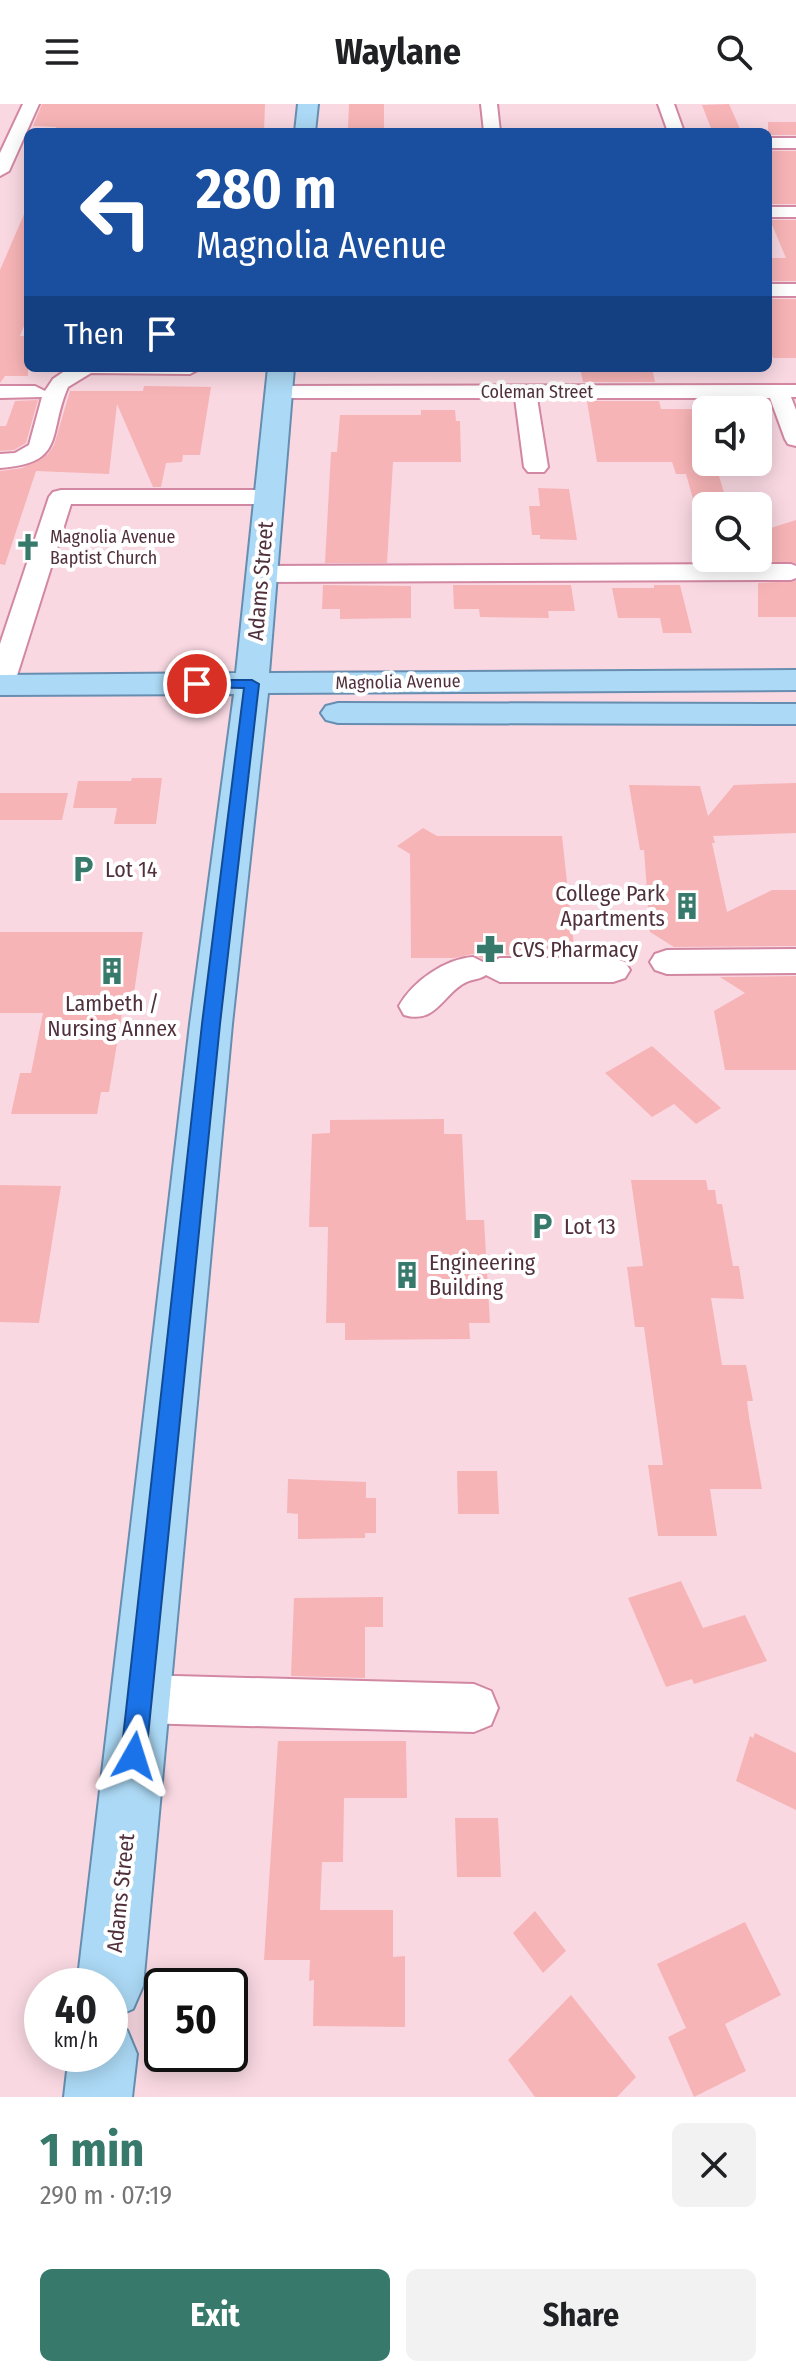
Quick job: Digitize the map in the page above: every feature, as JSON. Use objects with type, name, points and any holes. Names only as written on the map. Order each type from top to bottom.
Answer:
[{"type":"main road","points":[[305,128],[308,104]]},
{"type":"main road","name":"Adams Street","points":[[112,1968],[211,1024],[250,698],[279,380]]},
{"type":"main road","name":"Magnolia Avenue","points":[[0,713],[250,698],[796,680]]},
{"type":"main road","name":"Magnolia Avenue","points":[[0,685],[250,698],[796,714]]},
{"type":"main road","points":[[98,2097],[101,2072]]},
{"type":"street","points":[[0,171],[31,104]]},
{"type":"street","points":[[489,104],[492,128]]},
{"type":"street","points":[[666,104],[675,128]]},
{"type":"street","points":[[772,143],[796,143]]},
{"type":"street","points":[[772,212],[796,212]]},
{"type":"street","points":[[772,290],[796,290]]},
{"type":"street","points":[[0,461],[22,461],[36,454],[58,386],[79,372]]},
{"type":"street","name":"Coleman Street","points":[[279,380],[525,392],[787,391]]},
{"type":"street","points":[[787,391],[796,439]]},
{"type":"street","points":[[0,392],[35,392]]},
{"type":"street","points":[[525,392],[536,467]]},
{"type":"street","points":[[0,685],[61,497],[268,497]]},
{"type":"street","points":[[260,574],[791,572]]},
{"type":"street","points":[[667,962],[796,961]]},
{"type":"street","points":[[416,1006],[459,970],[613,970]]},
{"type":"street","points":[[140,1699],[474,1708]]},
{"type":"building","points":[[42,104],[265,104],[264,128],[33,126]]},
{"type":"building","points":[[349,104],[384,104],[384,128],[348,128]]},
{"type":"building","points":[[729,104],[740,128],[711,128],[702,105]]},
{"type":"building","points":[[768,122],[796,122],[796,135],[772,135],[772,128],[768,128]]},
{"type":"building","points":[[772,151],[796,151],[796,204],[772,204]]},
{"type":"building","points":[[24,214],[24,326],[20,336],[24,336],[24,372],[28,372],[28,376],[5,376],[0,383],[0,270]]},
{"type":"building","points":[[772,220],[796,220],[796,281],[772,281],[772,258],[786,258]]},
{"type":"building","points":[[772,299],[796,299],[796,358],[773,358]]},
{"type":"building","points":[[581,372],[653,372],[655,382],[583,382]]},
{"type":"building","points":[[144,386],[211,387],[200,455],[183,455],[182,462],[166,463],[161,487],[153,487],[117,404],[109,474],[36,471],[5,565],[0,564],[0,471],[22,468],[48,454],[54,445],[70,391],[143,391]]},
{"type":"building","points":[[38,400],[26,443],[14,450],[0,451],[0,426],[6,426],[15,401]]},
{"type":"building","points":[[587,401],[659,401],[661,409],[692,409],[692,476],[719,476],[724,492],[692,492],[692,495],[686,474],[676,474],[672,462],[597,462]]},
{"type":"building","points":[[421,410],[455,410],[456,421],[460,421],[461,462],[393,462],[387,563],[325,563],[331,452],[337,452],[340,415],[421,415]]},
{"type":"building","points":[[538,488],[569,489],[577,540],[540,539],[540,535],[532,535],[529,506],[540,506]]},
{"type":"building","points":[[796,520],[796,563],[772,562],[772,528]]},
{"type":"building","points":[[796,581],[796,617],[758,617],[758,583]]},
{"type":"building","points":[[323,585],[411,586],[411,618],[340,619],[340,609],[322,609]]},
{"type":"building","points":[[453,585],[571,585],[575,611],[548,611],[549,618],[480,617],[479,609],[454,609]]},
{"type":"building","points":[[654,585],[680,585],[692,633],[663,633],[660,618],[618,618],[612,588],[654,588]]},
{"type":"building","points":[[132,778],[162,778],[156,824],[114,824],[117,808],[73,808],[78,781],[131,781]]},
{"type":"building","points":[[796,783],[796,833],[713,836],[715,843],[712,843],[727,912],[772,890],[796,890],[796,946],[674,947],[650,932],[644,850],[640,850],[629,785],[700,786],[708,816],[734,785]]},
{"type":"building","points":[[0,793],[68,793],[62,820],[0,820]]},
{"type":"building","name":"CVS Pharmacy","points":[[423,828],[437,836],[562,836],[575,955],[500,955],[487,961],[473,954],[454,958],[411,958],[410,854],[397,846]]},
{"type":"building","points":[[0,932],[143,932],[131,1013],[122,1013],[109,1092],[101,1092],[97,1114],[11,1114],[20,1073],[31,1073],[43,1013],[0,1013]]},
{"type":"building","points":[[796,976],[796,1070],[725,1070],[714,1011],[745,993],[720,977]]},
{"type":"building","points":[[652,1046],[721,1108],[696,1124],[674,1104],[652,1117],[605,1073]]},
{"type":"building","name":"Engineering Building","points":[[444,1119],[444,1134],[462,1134],[466,1220],[484,1220],[490,1323],[469,1323],[470,1339],[345,1340],[345,1323],[326,1323],[328,1227],[309,1227],[312,1134],[330,1133],[330,1120]]},
{"type":"building","points":[[631,1180],[706,1180],[708,1190],[715,1190],[717,1204],[722,1204],[733,1266],[739,1266],[744,1299],[711,1298],[722,1365],[746,1365],[753,1401],[747,1401],[749,1417],[762,1489],[710,1489],[717,1536],[658,1536],[648,1465],[663,1465],[644,1327],[635,1327],[627,1267],[643,1266]]},
{"type":"building","points":[[0,1185],[61,1186],[39,1323],[0,1322]]},
{"type":"building","points":[[457,1471],[497,1471],[499,1514],[458,1514]]},
{"type":"building","points":[[288,1479],[366,1482],[366,1498],[376,1498],[376,1533],[365,1533],[365,1538],[298,1539],[298,1514],[287,1513]]},
{"type":"building","points":[[681,1581],[703,1628],[745,1615],[767,1661],[694,1684],[692,1679],[666,1687],[628,1598]]},
{"type":"building","points":[[383,1597],[383,1627],[365,1627],[365,1678],[291,1676],[294,1598]]},
{"type":"building","points":[[755,1733],[796,1753],[796,1810],[736,1781],[750,1736],[753,1738]]},
{"type":"building","points":[[278,1741],[406,1741],[407,1798],[344,1798],[343,1862],[322,1862],[320,1910],[393,1910],[393,1957],[405,1956],[405,2027],[313,2026],[314,1980],[309,1981],[310,1960],[264,1960]]},
{"type":"building","points":[[455,1818],[498,1818],[501,1877],[457,1877]]},
{"type":"building","points":[[535,1911],[566,1951],[543,1973],[513,1933]]},
{"type":"building","points":[[745,1922],[781,1995],[725,2024],[746,2071],[694,2097],[668,2037],[686,2028],[657,1964]]},
{"type":"building","points":[[571,1995],[636,2077],[617,2097],[535,2097],[508,2060]]},
{"type":"place","name":"Magnolia Avenue Baptist Church","points":[[28,547]]},
{"type":"place","name":"Lot 14","points":[[83,869]]},
{"type":"place","name":"College Park Apartments","points":[[687,906]]},
{"type":"place","name":"CVS Pharmacy","points":[[490,949]]},
{"type":"place","name":"Lambeth / Nursing Annex","points":[[112,971]]},
{"type":"place","name":"Lot 13","points":[[542,1226]]},
{"type":"place","name":"Engineering Building","points":[[407,1275]]},
{"type":"route","points":[[134,1756],[211,1024],[252,684],[197,684]]}]
